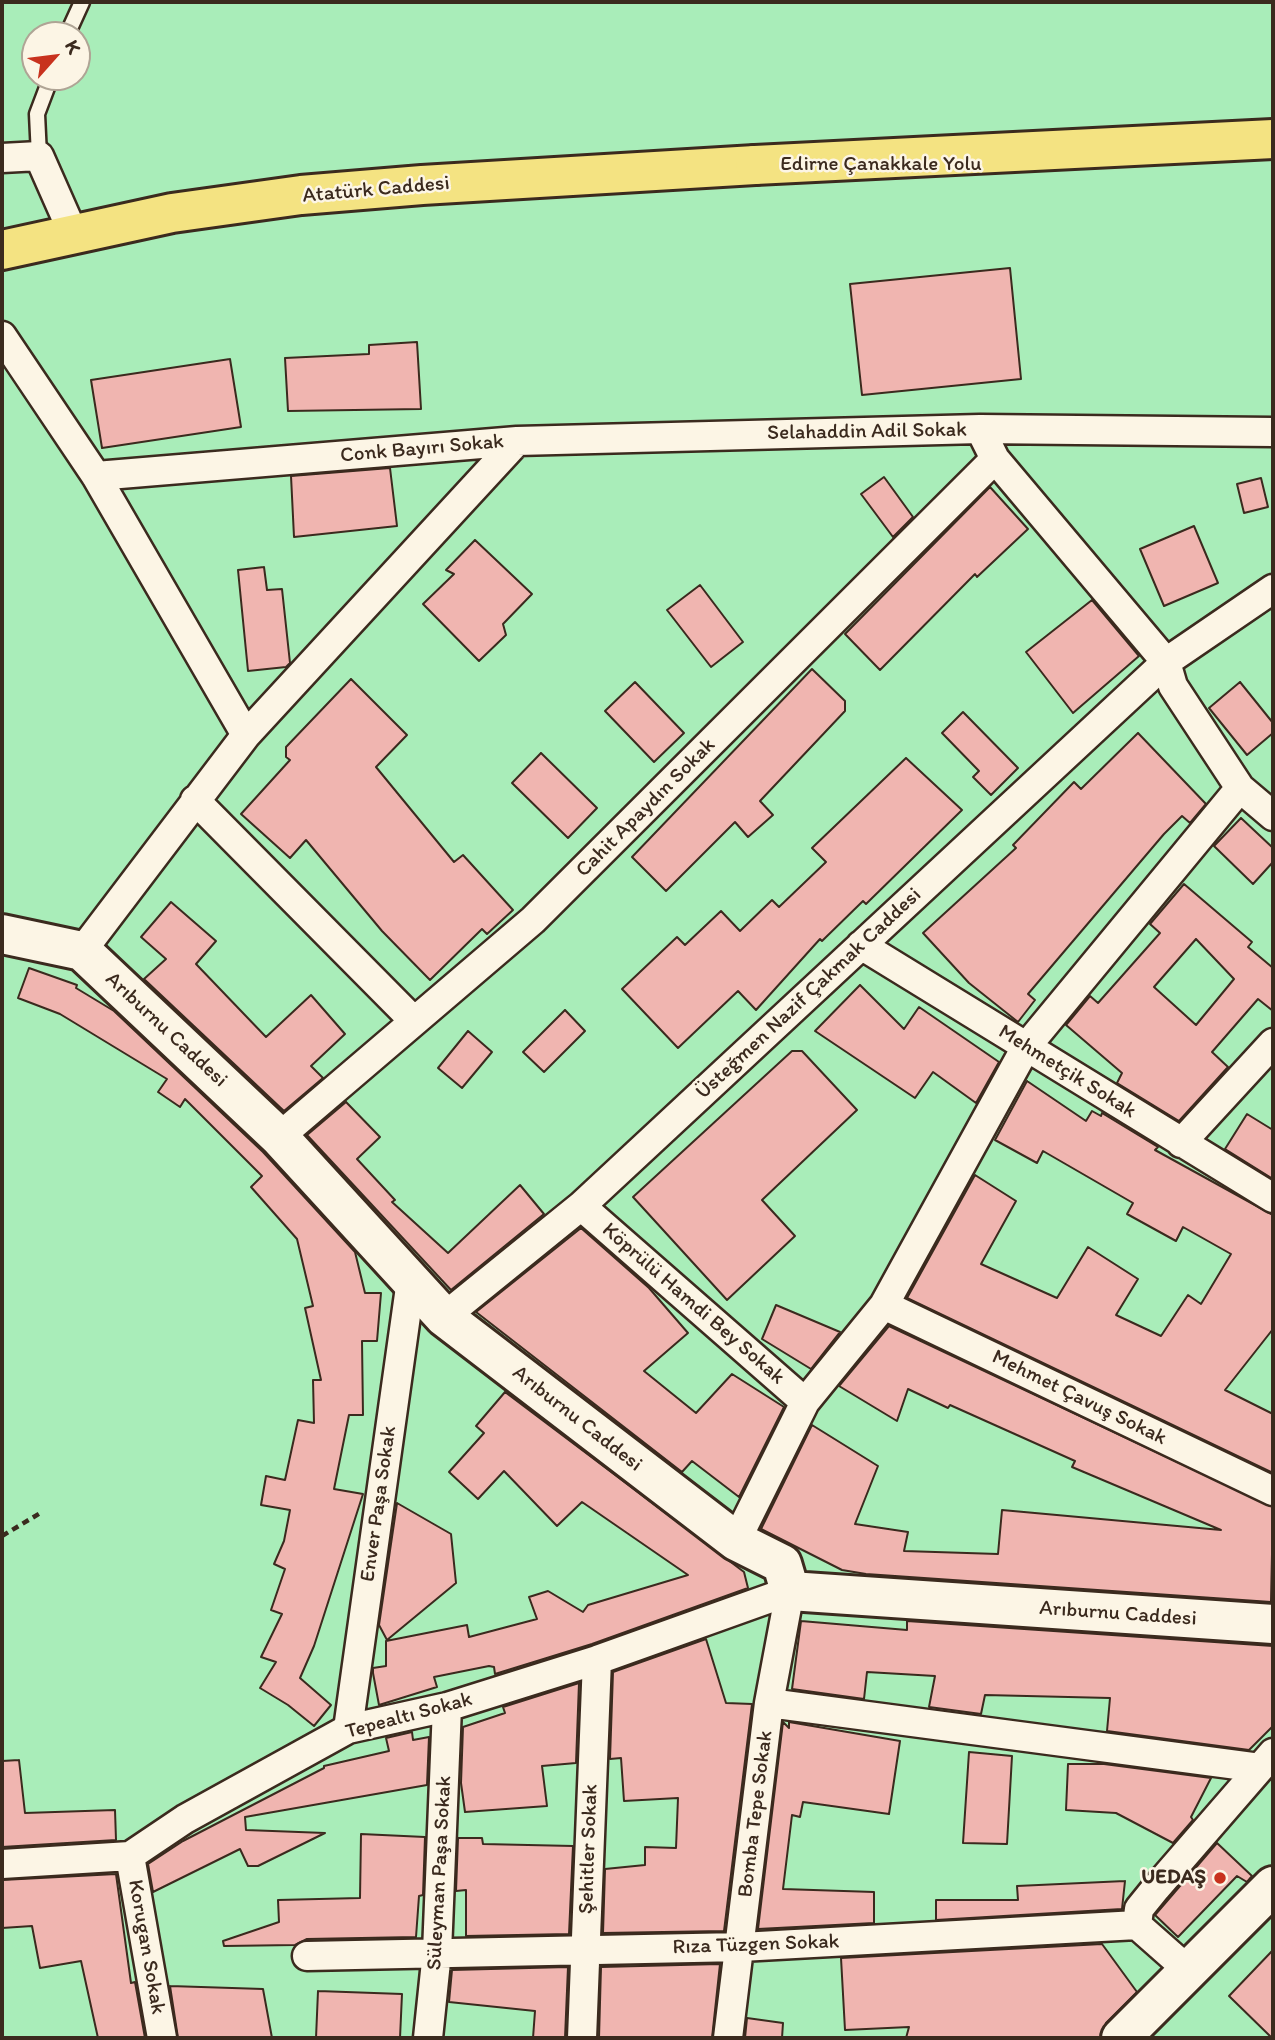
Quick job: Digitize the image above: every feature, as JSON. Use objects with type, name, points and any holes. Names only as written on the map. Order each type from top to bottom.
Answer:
[{"type":"main road","name":"Edirne Çanakkale Yolu","points":[[755,165],[1273,139]]},
{"type":"main road","name":"Edirne Çanakkale Yolu","points":[[755,165],[1273,166]]},
{"type":"main road","name":"Atatürk Caddesi","points":[[2,250],[172,213],[301,195],[755,165]]},
{"type":"street","points":[[2,158],[39,156],[73,233]]},
{"type":"street","points":[[2,336],[96,476],[246,735]]},
{"type":"street","points":[[980,429],[1273,432]]},
{"type":"street","name":"Selahaddin Adil Sokak","points":[[517,441],[980,429],[995,459],[1166,662],[1173,687],[1240,788],[1273,816]]},
{"type":"street","name":"Conk Bayırı Sokak","points":[[96,476],[517,441]]},
{"type":"street","name":"Conk Bayırı Sokak","points":[[82,951],[246,735],[517,441]]},
{"type":"street","name":"Cahit Apaydın Sokak","points":[[279,1137],[533,920],[995,459]]},
{"type":"street","name":"Üsteğmen Nazif Çakmak Caddesi","points":[[444,1317],[581,1206],[1166,662],[1273,589]]},
{"type":"street","points":[[736,1541],[805,1402],[884,1305],[1026,1047],[1240,788]]},
{"type":"street","points":[[195,800],[413,1020]]},
{"type":"street","points":[[2,934],[82,951]]},
{"type":"street","name":"Mehmetçik Sokak","points":[[861,945],[1273,1198]]},
{"type":"street","name":"Arıburnu Caddesi","points":[[82,951],[279,1137],[444,1317],[736,1541],[782,1564],[790,1591],[1273,1624]]},
{"type":"street","points":[[1181,1143],[1273,1043]]},
{"type":"street","name":"Köprülü Hamdi Bey Sokak","points":[[581,1206],[805,1402]]},
{"type":"street","name":"Enver Paşa Sokak","points":[[348,1729],[411,1280]]},
{"type":"street","name":"Mehmet Çavuş Sokak","points":[[884,1305],[1273,1491]]},
{"type":"street","name":"Tepealtı Sokak","points":[[2,1864],[130,1856],[186,1819],[348,1729],[447,1707],[597,1660],[790,1591]]},
{"type":"street","name":"Bomba Tepe Sokak","points":[[729,2038],[769,1703],[790,1591]]},
{"type":"street","name":"Şehitler Sokak","points":[[582,2038],[597,1660]]},
{"type":"street","points":[[769,1703],[1267,1760]]},
{"type":"street","name":"Süleyman Paşa Sokak","points":[[428,2038],[438,1952],[447,1707]]},
{"type":"street","points":[[1188,1969],[1137,1925],[1139,1909],[1267,1760]]},
{"type":"street","name":"Korugan Sokak","points":[[130,1856],[162,2038]]},
{"type":"street","points":[[1121,2038],[1273,1886]]},
{"type":"street","name":"Rıza Tüzgen Sokak","points":[[307,1956],[741,1947],[1137,1925]]},
{"type":"lane","points":[[73,21],[82,2]]},
{"type":"lane","points":[[39,156],[37,114],[46,91]]},
{"type":"path","points":[[2,1536],[42,1512]]},
{"type":"green space","points":[[2,2],[1273,2],[1273,2038],[2,2038]]},
{"type":"building","points":[[1010,268],[1021,379],[862,395],[850,284]]},
{"type":"building","points":[[417,342],[421,409],[288,411],[285,358],[369,354],[369,345]]},
{"type":"building","points":[[230,359],[241,427],[102,448],[91,380]]},
{"type":"building","points":[[390,468],[397,526],[294,537],[291,476]]},
{"type":"building","points":[[884,477],[913,517],[893,537],[861,494]]},
{"type":"building","points":[[1261,478],[1268,507],[1244,513],[1237,484]]},
{"type":"building","points":[[990,487],[1028,529],[977,577],[975,574],[880,670],[845,634]]},
{"type":"building","points":[[1194,526],[1218,583],[1164,606],[1140,549]]},
{"type":"building","points":[[475,540],[532,594],[503,624],[506,635],[479,661],[423,604],[454,574],[446,570]]},
{"type":"building","points":[[264,567],[267,590],[282,589],[290,663],[286,667],[248,671],[238,570]]},
{"type":"building","points":[[700,585],[743,642],[711,667],[667,610]]},
{"type":"building","points":[[1092,600],[1139,656],[1073,713],[1026,652]]},
{"type":"building","points":[[812,669],[845,701],[845,711],[760,801],[773,815],[748,837],[735,822],[666,891],[632,857]]},
{"type":"building","points":[[351,679],[407,735],[376,767],[454,862],[463,855],[513,910],[487,934],[482,929],[430,980],[382,931],[306,840],[290,858],[241,814],[290,760],[286,757],[286,747]]},
{"type":"building","points":[[635,682],[684,733],[654,762],[605,711]]},
{"type":"building","points":[[1240,682],[1273,723],[1273,733],[1247,755],[1209,708]]},
{"type":"building","points":[[963,712],[1018,768],[991,795],[973,777],[979,771],[942,733]]},
{"type":"building","points":[[1138,733],[1206,804],[1190,823],[1182,816],[1164,834],[1028,994],[1035,1000],[1018,1022],[969,983],[923,933],[1016,848],[1013,845],[1074,782],[1081,789]]},
{"type":"building","points":[[541,753],[597,808],[568,838],[512,783]]},
{"type":"building","points":[[906,758],[962,810],[866,904],[863,901],[822,941],[820,939],[756,1010],[738,991],[678,1048],[622,989],[677,937],[685,945],[721,911],[740,931],[772,900],[779,907],[826,862],[812,848]]},
{"type":"building","points":[[1241,818],[1273,848],[1273,862],[1253,884],[1214,846]]},
{"type":"building","points":[[1184,884],[1252,942],[1248,947],[1273,968],[1273,1011],[1258,999],[1212,1052],[1228,1067],[1179,1121],[1117,1083],[1122,1073],[1066,1025],[1090,996],[1098,1003],[1160,933],[1150,924]],"holes":[[[1196,939],[1234,979],[1196,1025],[1154,987]]]},
{"type":"building","points":[[171,902],[216,941],[196,964],[266,1037],[311,995],[345,1034],[311,1066],[323,1078],[284,1111],[144,979],[166,959],[141,937]]},
{"type":"building","points":[[29,968],[77,985],[76,988],[114,1011],[263,1152],[355,1252],[365,1293],[381,1293],[377,1341],[362,1341],[363,1415],[349,1415],[334,1489],[363,1494],[314,1646],[300,1678],[331,1705],[314,1726],[288,1705],[260,1688],[276,1662],[261,1657],[282,1614],[271,1610],[285,1569],[274,1564],[284,1541],[290,1510],[261,1505],[266,1476],[285,1480],[298,1420],[314,1423],[313,1380],[321,1380],[305,1308],[313,1306],[297,1239],[251,1187],[262,1176],[185,1099],[180,1107],[158,1092],[167,1079],[60,1014],[18,998]]},
{"type":"building","points":[[860,985],[904,1029],[919,1007],[999,1062],[976,1103],[933,1072],[915,1098],[815,1031]]},
{"type":"building","points":[[565,1010],[585,1031],[544,1072],[523,1052]]},
{"type":"building","points":[[468,1031],[492,1052],[462,1088],[438,1068]]},
{"type":"building","points":[[792,1051],[802,1051],[857,1110],[762,1200],[795,1236],[727,1300],[633,1197]]},
{"type":"building","points":[[1027,1081],[1086,1121],[1092,1111],[1101,1116],[1102,1113],[1158,1147],[1155,1150],[1273,1215],[1273,1329],[1225,1390],[1273,1414],[1273,1473],[907,1298],[975,1175],[1016,1201],[981,1264],[1057,1298],[1088,1247],[1138,1279],[1116,1315],[1161,1336],[1188,1295],[1201,1304],[1231,1254],[1183,1227],[1176,1241],[1127,1214],[1133,1203],[1043,1151],[1037,1163],[995,1140]]},
{"type":"building","points":[[346,1102],[380,1137],[357,1159],[395,1200],[392,1202],[448,1253],[520,1185],[544,1214],[451,1290],[307,1135]]},
{"type":"building","points":[[1247,1114],[1273,1130],[1273,1179],[1225,1149]]},
{"type":"building","points":[[581,1228],[649,1288],[688,1333],[644,1371],[696,1413],[732,1374],[784,1407],[739,1497],[692,1461],[682,1472],[476,1312]]},
{"type":"building","points":[[776,1305],[840,1332],[811,1369],[762,1339]]},
{"type":"building","points":[[889,1326],[1273,1507],[1271,1602],[866,1574],[842,1570],[761,1529],[812,1425],[878,1466],[855,1524],[908,1532],[904,1551],[998,1554],[1002,1510],[1221,1530],[1072,1467],[1075,1461],[908,1389],[897,1421],[839,1386]]},
{"type":"building","points":[[505,1392],[744,1572],[748,1588],[592,1644],[495,1674],[494,1667],[489,1666],[434,1677],[437,1687],[379,1705],[373,1668],[386,1666],[386,1641],[467,1625],[469,1637],[537,1619],[529,1597],[548,1591],[583,1612],[588,1605],[688,1575],[582,1502],[557,1526],[504,1471],[478,1499],[449,1472],[484,1433],[476,1426]]},
{"type":"building","points":[[397,1503],[451,1534],[456,1583],[387,1640],[379,1625]]},
{"type":"building","points":[[801,1621],[907,1630],[907,1621],[1273,1646],[1273,1726],[1249,1750],[1107,1731],[1110,1698],[985,1695],[981,1714],[929,1707],[935,1676],[867,1672],[864,1699],[792,1689]]},
{"type":"building","points":[[706,1639],[726,1703],[752,1704],[724,1931],[603,1933],[605,1869],[645,1865],[645,1847],[676,1848],[678,1798],[624,1801],[621,1758],[610,1759],[613,1672]]},
{"type":"building","points":[[579,1683],[576,1763],[542,1766],[547,1806],[465,1812],[461,1783],[463,1727],[505,1713],[503,1707]]},
{"type":"building","points":[[783,1722],[789,1728],[789,1722],[900,1741],[889,1814],[803,1802],[800,1817],[792,1815],[783,1889],[874,1892],[874,1923],[758,1929]]},
{"type":"building","points":[[412,1732],[413,1740],[429,1737],[427,1785],[245,1817],[246,1830],[325,1833],[258,1866],[248,1866],[240,1849],[153,1892],[148,1864],[183,1841],[324,1766],[389,1751],[386,1738]]},
{"type":"building","points":[[969,1752],[1012,1756],[1007,1844],[963,1843]]},
{"type":"building","points":[[19,1760],[25,1813],[115,1810],[116,1840],[2,1847],[2,1761]]},
{"type":"building","points":[[1068,1764],[1104,1764],[1211,1778],[1191,1817],[1193,1820],[1173,1843],[1116,1813],[1066,1810]]},
{"type":"building","points":[[361,1834],[425,1837],[423,1895],[419,1896],[416,1937],[307,1939],[295,1945],[224,1946],[223,1941],[279,1922],[278,1900],[360,1898]]},
{"type":"building","points":[[458,1838],[482,1838],[483,1844],[573,1846],[569,1934],[466,1936],[466,1890],[456,1891]]},
{"type":"building","points":[[1217,1843],[1252,1876],[1247,1882],[1237,1876],[1178,1937],[1155,1915]]},
{"type":"building","points":[[116,1874],[131,1983],[135,1982],[145,2038],[98,2038],[81,1961],[40,1968],[32,1926],[2,1928],[2,1880]]},
{"type":"building","points":[[1125,1881],[1122,1909],[936,1920],[936,1900],[1018,1900],[1017,1886]]},
{"type":"building","points":[[1102,1944],[1137,1992],[1106,2023],[1100,2038],[906,2038],[909,2027],[845,2030],[841,1958]]},
{"type":"building","points":[[1273,1950],[1273,2038],[1272,2038],[1229,1996]]},
{"type":"building","points":[[720,1964],[712,2038],[599,2038],[601,1967]]},
{"type":"building","points":[[568,1967],[565,2038],[533,2038],[535,2011],[449,2002],[452,1970]]},
{"type":"building","points":[[170,1986],[263,1989],[272,2038],[178,2038]]},
{"type":"building","points":[[318,1991],[402,1994],[400,2038],[316,2038]]},
{"type":"building","points":[[747,2018],[783,2023],[782,2038],[745,2038]]},
{"type":"place","name":"UEDAŞ","points":[[1220,1878]]}]
